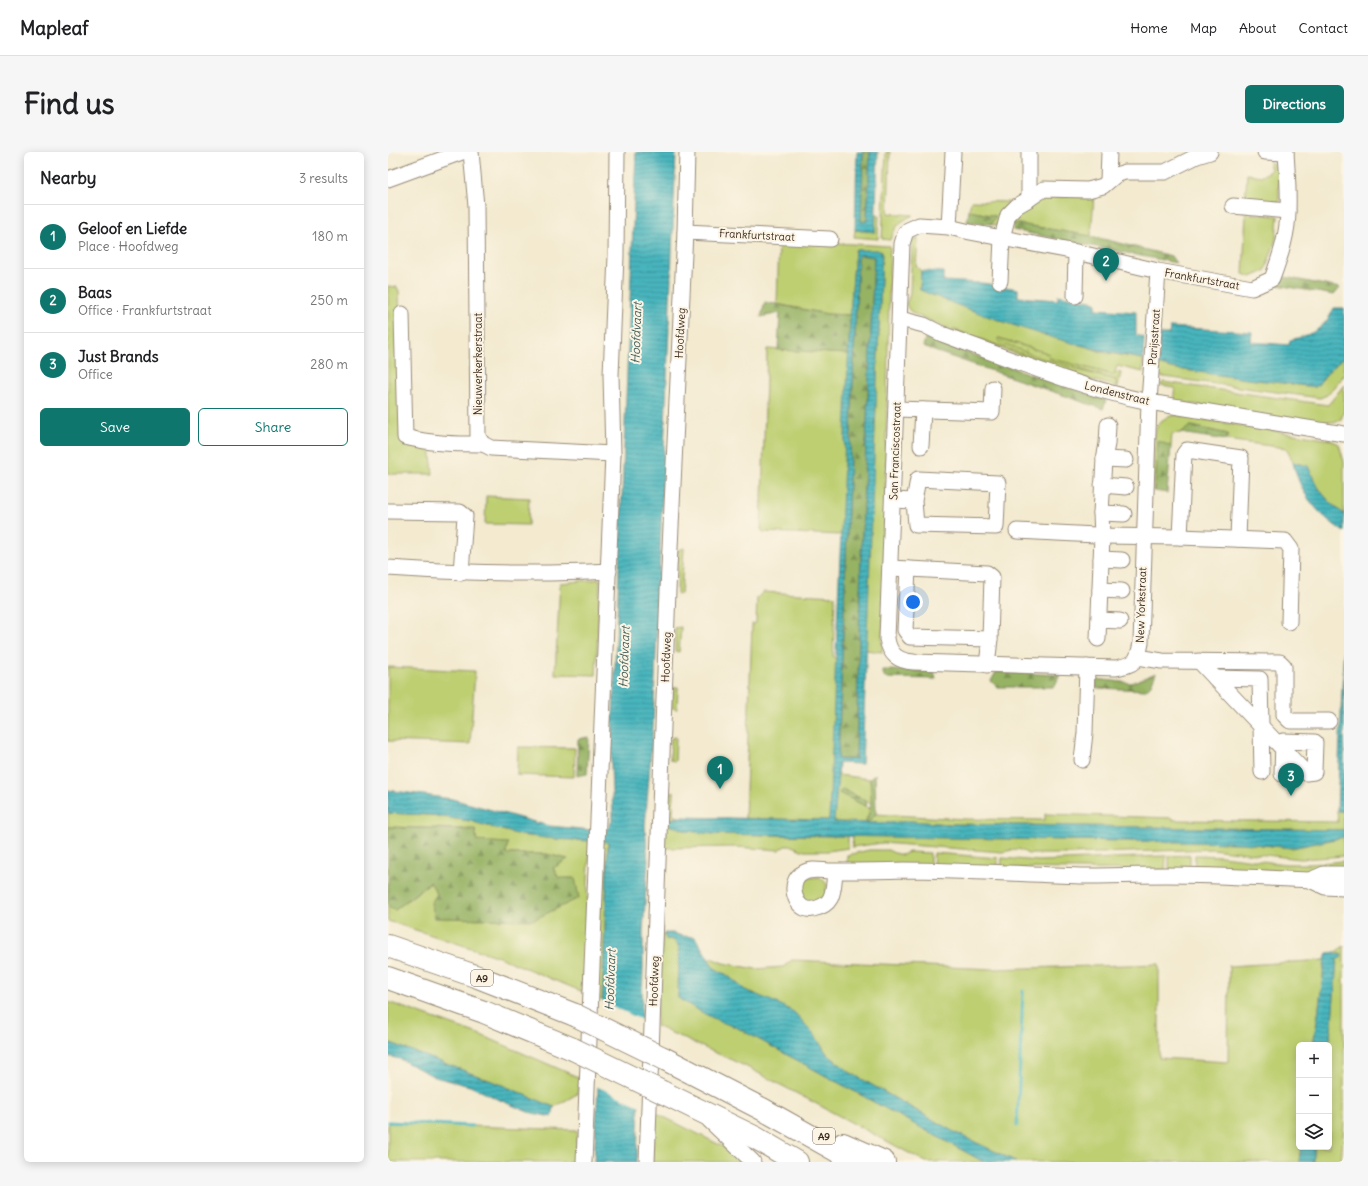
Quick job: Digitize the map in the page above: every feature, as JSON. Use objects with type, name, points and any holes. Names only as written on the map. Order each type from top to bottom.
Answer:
[{"type":"highway","name":"A9","points":[[388,946],[478,976],[575,1016],[663,1058],[764,1110],[857,1162]]},
{"type":"highway","points":[[392,980],[484,1012],[573,1049],[756,1138],[797,1162]]},
{"type":"highway","name":"A9","points":[[764,1110],[884,1162]]},
{"type":"street","points":[[388,179],[462,152]]},
{"type":"street","name":"Nieuwerkerkerstraat","points":[[471,152],[476,206],[478,437],[483,444]]},
{"type":"street","points":[[584,1162],[613,454],[611,375],[616,256],[617,152]]},
{"type":"street","name":"Hoofdweg","points":[[647,1162],[667,614],[685,232],[687,152]]},
{"type":"street","points":[[949,227],[953,152]]},
{"type":"street","points":[[1029,152],[1029,199]]},
{"type":"street","points":[[1108,182],[1109,152]]},
{"type":"street","points":[[1000,281],[1002,238],[1008,215],[1017,206],[1044,189],[1088,190],[1103,186],[1116,175],[1125,172],[1165,172],[1184,157],[1197,156],[1210,152]]},
{"type":"street","points":[[1265,152],[1286,152]]},
{"type":"street","name":"Frankfurtstraat","points":[[902,244],[905,234],[908,230],[915,226],[949,227],[1076,252],[1158,271],[1252,288],[1272,279],[1284,240],[1288,211],[1286,152]]},
{"type":"street","points":[[1233,206],[1288,211]]},
{"type":"street","name":"Frankfurtstraat","points":[[685,232],[830,239]]},
{"type":"street","name":"San Franciscostraat","points":[[896,657],[889,649],[887,639],[902,244]]},
{"type":"street","points":[[1075,296],[1076,252]]},
{"type":"street","name":"Parijsstraat","points":[[1149,402],[1158,271]]},
{"type":"street","points":[[402,314],[405,437],[419,441],[445,444],[483,444],[491,448],[613,454]]},
{"type":"street","name":"Londenstraat","points":[[900,319],[924,325],[942,334],[1062,379],[1119,396],[1344,434]]},
{"type":"street","points":[[896,409],[992,412],[993,388]]},
{"type":"street","name":"New Yorkstraat","points":[[896,657],[907,662],[987,665],[1116,668],[1131,665],[1138,656],[1141,643],[1149,402]]},
{"type":"street","points":[[921,446],[924,410]]},
{"type":"street","points":[[1098,639],[1102,536],[1102,485],[1108,425]]},
{"type":"street","points":[[1180,537],[1184,454],[1187,450],[1241,458],[1238,539]]},
{"type":"street","points":[[1104,460],[1126,460]]},
{"type":"street","points":[[918,479],[998,483],[996,527],[916,525],[914,501],[918,479]]},
{"type":"street","points":[[1102,485],[1126,487]]},
{"type":"street","points":[[893,500],[914,501]]},
{"type":"street","points":[[388,511],[463,513],[461,573]]},
{"type":"street","points":[[1101,513],[1124,514]]},
{"type":"street","points":[[1017,531],[1096,534],[1102,536],[1285,541],[1291,549],[1289,622]]},
{"type":"street","points":[[1101,559],[1122,560]]},
{"type":"street","points":[[388,568],[461,573],[558,574],[608,571]]},
{"type":"street","points":[[890,568],[987,573],[992,577],[990,639],[987,665]]},
{"type":"street","points":[[908,569],[905,630],[910,637],[990,639]]},
{"type":"street","points":[[1100,590],[1122,591]]},
{"type":"street","points":[[1099,620],[1120,621]]},
{"type":"street","points":[[1138,656],[1162,661],[1280,662],[1284,666],[1284,715],[1290,721],[1329,721]]},
{"type":"street","points":[[1199,661],[1283,749],[1282,774]]},
{"type":"street","points":[[1082,760],[1085,733],[1087,667]]},
{"type":"street","points":[[1215,678],[1260,679],[1262,772]]},
{"type":"street","points":[[1238,702],[1239,679]]},
{"type":"street","points":[[835,872],[932,870],[1081,876],[1167,875],[1310,880],[1325,887],[1344,888]]},
{"type":"street","points":[[1310,880],[1324,874],[1344,874]]},
{"type":"street","points":[[699,1110],[753,1162]]},
{"type":"green space","points":[[863,152],[870,152],[867,221],[860,222]]},
{"type":"green space","points":[[886,152],[890,152],[888,213],[913,215],[898,225],[890,240],[882,239]]},
{"type":"green space","points":[[1269,162],[1272,163],[1279,171],[1279,204],[1245,203],[1247,174],[1262,176],[1271,170]]},
{"type":"green space","points":[[1094,196],[1091,236],[1013,223],[1014,217],[1042,197]]},
{"type":"green space","points":[[971,201],[1009,202],[1000,214],[997,226],[991,224],[995,216],[969,211]]},
{"type":"green space","points":[[969,211],[996,216],[991,224],[967,222]]},
{"type":"green space","points":[[876,213],[879,215],[878,239],[854,237],[855,230],[875,232]]},
{"type":"green space","points":[[1246,213],[1278,216],[1276,239],[1265,271],[1251,277],[1243,274]]},
{"type":"green space","points":[[1013,223],[1091,236],[1171,256],[1176,263],[1013,230]]},
{"type":"green space","points":[[918,238],[916,266],[921,271],[920,290],[1102,352],[1143,359],[1143,372],[1117,366],[1114,375],[1050,358],[1082,371],[1116,380],[1118,387],[1084,378],[953,331],[914,314],[909,310],[906,304],[910,294],[912,241]],"holes":[[[999,338],[1050,354],[1049,358]]]},
{"type":"green space","points":[[779,240],[890,246],[882,652],[866,650],[882,252],[855,250],[850,315],[827,314],[777,304]]},
{"type":"green space","points":[[858,255],[874,257],[861,559],[856,759],[838,759]]},
{"type":"green space","points":[[1280,277],[1340,288],[1334,295],[1277,285]]},
{"type":"green space","points":[[388,286],[397,287],[399,291],[403,430],[430,445],[433,474],[388,474]]},
{"type":"green space","points":[[765,302],[827,314],[850,315],[849,354],[778,350],[780,313],[761,317]]},
{"type":"green space","points":[[953,329],[1075,373],[1073,375],[953,331]]},
{"type":"green space","points":[[925,338],[1106,400],[1103,409],[923,347]]},
{"type":"green space","points":[[998,338],[1050,354],[1049,358],[1114,375],[1115,372],[1121,373],[1118,387],[1116,380],[1040,358],[998,341]]},
{"type":"green space","points":[[767,349],[849,354],[842,535],[763,532],[761,530]]},
{"type":"green space","points":[[1344,357],[1344,375],[1327,395],[1320,398],[1157,376],[1158,364],[1171,368],[1316,387],[1329,371]]},
{"type":"green space","points":[[1163,382],[1328,405],[1344,385],[1344,412],[1341,419],[1334,422],[1293,420],[1173,401],[1175,388],[1160,385]]},
{"type":"green space","points":[[1176,415],[1331,440],[1339,444],[1344,462],[1344,514],[1322,493],[1314,481],[1308,466],[1293,462],[1286,448],[1226,440],[1228,434],[1191,426],[1180,433],[1172,434],[1171,446],[1158,442],[1155,491],[1153,490],[1154,447],[1157,426],[1165,418]]},
{"type":"green space","points":[[1191,426],[1228,434],[1226,440],[1180,433]]},
{"type":"green space","points":[[1158,441],[1171,446],[1167,493],[1155,491]]},
{"type":"green space","points":[[486,496],[529,498],[528,525],[485,524]]},
{"type":"green space","points":[[684,548],[681,594],[677,594],[678,550]]},
{"type":"green space","points":[[600,579],[596,675],[555,674],[560,583]]},
{"type":"green space","points":[[763,592],[835,596],[833,657],[837,659],[829,820],[745,819],[752,624],[756,623],[757,598]]},
{"type":"green space","points":[[681,627],[679,652],[675,651],[675,628]]},
{"type":"green space","points":[[388,667],[475,671],[470,744],[388,741]]},
{"type":"green space","points":[[882,670],[934,671],[936,679],[885,678]]},
{"type":"green space","points":[[996,672],[1060,675],[1054,687],[997,687],[991,681]]},
{"type":"green space","points":[[1156,673],[1151,685],[1146,690],[1096,688],[1096,679],[1131,683]]},
{"type":"green space","points":[[678,687],[677,709],[672,708],[673,688]]},
{"type":"green space","points":[[589,737],[587,774],[577,776],[578,739]]},
{"type":"green space","points":[[676,737],[675,761],[670,760],[671,738]]},
{"type":"green space","points":[[518,747],[575,748],[574,777],[517,775]]},
{"type":"green space","points":[[875,774],[876,814],[868,822],[866,821],[871,805],[870,779]]},
{"type":"green space","points":[[838,775],[870,779],[872,804],[842,789],[871,809],[866,820],[868,822],[876,814],[964,819],[1045,820],[1045,814],[1173,818],[1173,820],[1338,822],[1337,811],[1344,811],[1344,830],[948,824],[911,821],[888,823],[833,822]]},
{"type":"green space","points":[[842,789],[866,801],[867,804],[865,806],[839,793]]},
{"type":"green space","points":[[674,791],[673,815],[679,817],[670,819],[677,827],[687,831],[764,835],[848,836],[848,848],[828,851],[804,851],[792,846],[785,846],[779,850],[737,847],[664,848],[666,796]]},
{"type":"green space","points":[[388,813],[429,815],[470,821],[520,835],[555,839],[590,840],[583,992],[499,957],[388,921],[388,907],[395,910],[431,882],[437,894],[559,878],[553,868],[567,859],[546,854],[505,854],[477,841],[475,829],[388,827]]},
{"type":"green space","points":[[388,827],[475,830],[477,841],[508,843],[506,854],[546,854],[568,859],[553,868],[559,878],[575,878],[579,898],[533,920],[435,918],[431,903],[437,894],[430,882],[395,910],[388,907]]},
{"type":"green space","points":[[853,836],[1244,843],[1292,848],[1344,837],[1344,856],[1301,859],[1212,849],[1028,854],[1019,849],[1002,852],[882,843],[852,847]]},
{"type":"green space","points":[[602,840],[608,841],[602,1001],[595,998]]},
{"type":"green space","points":[[869,850],[888,850],[902,855],[909,852],[930,853],[930,866],[847,865],[847,855]]},
{"type":"green space","points":[[934,853],[998,858],[998,868],[933,866]]},
{"type":"green space","points":[[1190,855],[1190,870],[1169,870],[1169,856]]},
{"type":"green space","points":[[1195,855],[1222,856],[1285,864],[1309,864],[1344,861],[1344,870],[1306,872],[1195,870]]},
{"type":"green space","points":[[1166,856],[1165,870],[1001,868],[1002,858],[1039,861]]},
{"type":"green space","points":[[820,877],[827,884],[825,899],[809,903],[801,897],[800,886],[806,878]]},
{"type":"green space","points":[[662,935],[666,936],[666,939],[674,940],[679,947],[678,998],[714,1018],[736,1027],[984,1162],[926,1162],[745,1066],[656,1026]]},
{"type":"green space","points":[[1344,946],[1344,1121],[1341,1162],[1313,1162],[1315,1150],[1332,1150],[1332,1042],[1329,1042],[1337,959],[1341,954],[1337,954],[1335,952]]},
{"type":"green space","points":[[711,958],[723,963],[756,969],[783,967],[792,960],[993,969],[1159,964],[1159,1058],[1228,1062],[1229,966],[1325,960],[1314,1042],[1296,1042],[1296,1150],[1301,1150],[1299,1162],[1017,1162],[954,1132],[851,1073],[827,1054],[814,1034],[754,993],[745,990],[727,975],[714,968],[709,960]]},
{"type":"green space","points":[[388,1002],[481,1035],[580,1078],[577,1094],[554,1107],[502,1085],[388,1042]]},
{"type":"green space","points":[[654,1112],[734,1152],[747,1162],[652,1162]]},
{"type":"green space","points":[[388,1123],[577,1130],[576,1162],[388,1162]]},
{"type":"water","name":"Hoofdvaart","points":[[636,152],[676,152],[653,727],[645,826],[648,862],[643,931],[637,1162],[594,1162],[602,1010],[608,842],[555,839],[520,835],[470,821],[429,815],[388,813],[388,790],[452,799],[549,826],[603,831],[608,828],[613,819],[611,765]]},
{"type":"water","points":[[857,152],[863,152],[861,222],[867,221],[870,152],[878,152],[875,232],[855,230]]},
{"type":"water","points":[[855,250],[877,250],[882,252],[862,764],[839,763],[834,822],[888,823],[911,821],[948,824],[1344,830],[1344,837],[1292,848],[1244,843],[713,834],[687,831],[670,826],[670,819],[679,817],[829,820],[850,315]],"holes":[[[863,255],[874,257],[861,559],[856,759],[846,760],[838,759],[858,256]]]},
{"type":"water","points":[[921,271],[943,272],[943,281],[982,283],[1018,289],[1018,297],[1058,300],[1058,295],[1096,302],[1096,309],[1136,312],[1136,335],[1144,337],[1143,359],[1086,347],[1058,339],[947,301],[920,290]]},
{"type":"water","points":[[1334,308],[1344,308],[1344,357],[1329,371],[1316,387],[1239,378],[1171,368],[1158,364],[1160,334],[1169,334],[1170,327],[1252,332],[1251,342],[1289,345],[1290,340],[1311,333],[1322,326]]},
{"type":"water","points":[[1293,462],[1308,466],[1314,481],[1322,493],[1344,514],[1344,532],[1325,517],[1305,494],[1296,474]]},
{"type":"water","points":[[1344,640],[1344,811],[1337,811]]},
{"type":"water","points":[[664,933],[674,933],[681,936],[695,937],[714,968],[727,975],[745,990],[794,1012],[814,1034],[827,1054],[851,1073],[954,1132],[1017,1162],[984,1162],[736,1027],[713,1018],[678,998],[679,947],[674,940],[666,939]]},
{"type":"water","points":[[1335,952],[1342,955],[1341,958],[1337,959],[1329,1042],[1314,1042],[1325,960],[1327,953]]},
{"type":"water","points":[[388,1042],[502,1085],[554,1107],[552,1117],[528,1112],[470,1086],[435,1077],[400,1059],[388,1056]]},
{"type":"water","points":[[1301,1150],[1315,1150],[1313,1162],[1299,1162]]},
{"type":"pier","points":[[600,1000],[644,1021],[642,1107],[596,1086]]},
{"type":"waterway","points":[[1017,1126],[1023,991]]},
{"type":"waterway","points":[[388,1122],[472,1126]]},
{"type":"place","name":"Baas","points":[[1106,281]]},
{"type":"place","name":"Geloof en Liefde","points":[[720,789]]},
{"type":"place","name":"Just Brands","points":[[1291,796]]}]
